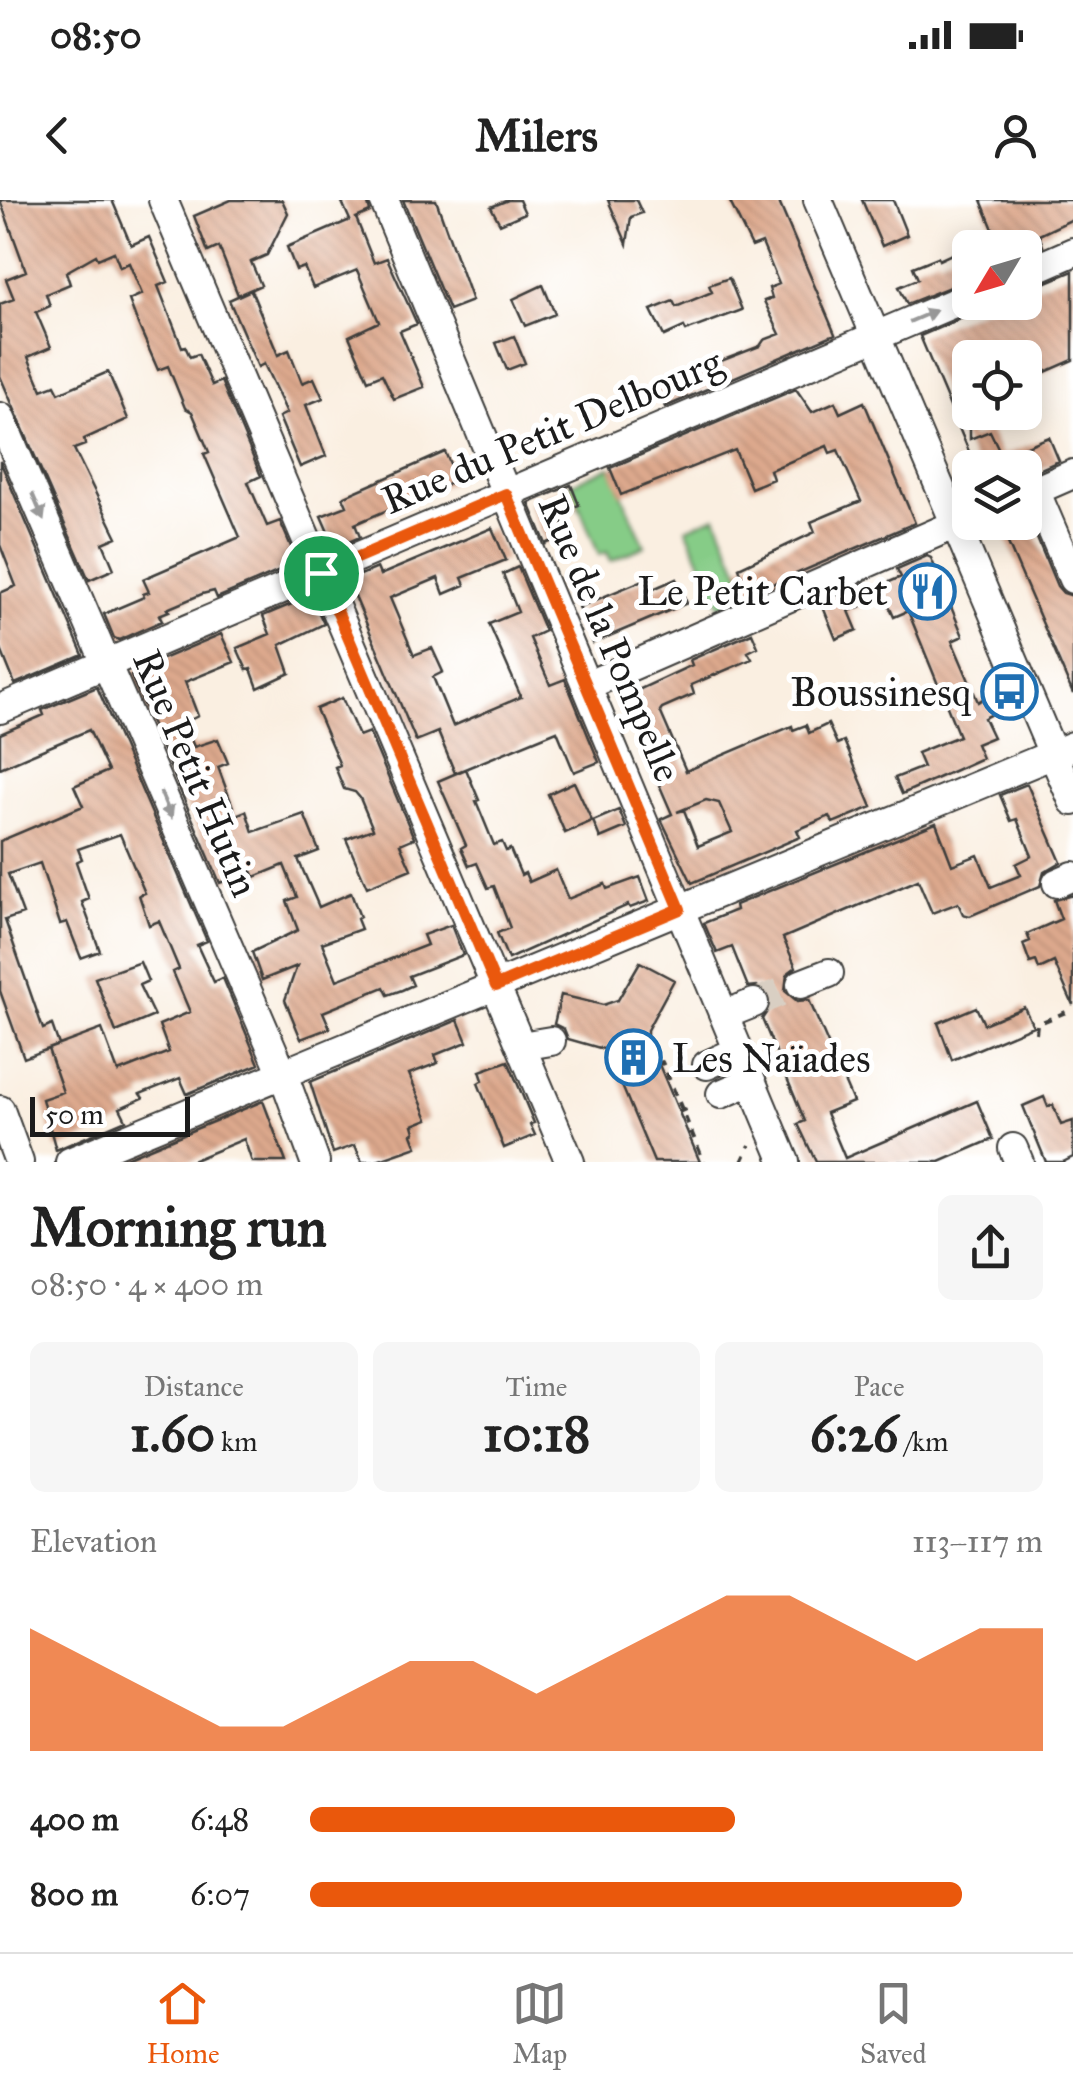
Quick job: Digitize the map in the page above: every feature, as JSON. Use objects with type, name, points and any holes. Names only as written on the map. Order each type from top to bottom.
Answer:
[{"type":"street","points":[[163,200],[570,1162]]},
{"type":"street","name":"Rue de la Pompelle","points":[[384,200],[785,1162]]},
{"type":"street","points":[[818,200],[952,498]]},
{"type":"street","points":[[1042,266],[1073,252]]},
{"type":"street","name":"Rue du Petit Delbourg","points":[[0,709],[952,304]]},
{"type":"street","name":"Rue Petit Hutin","points":[[0,417],[283,1074],[315,1162]]},
{"type":"street","points":[[1042,488],[1073,474]]},
{"type":"street","points":[[1042,517],[1073,579]]},
{"type":"street","points":[[586,686],[952,526]]},
{"type":"street","points":[[971,540],[1063,750],[1073,801]]},
{"type":"street","points":[[70,1162],[1063,750]]},
{"type":"street","points":[[801,984],[829,972]]},
{"type":"street","points":[[724,1015],[754,1002]]},
{"type":"street","points":[[521,1046],[551,1041]]},
{"type":"street","points":[[707,1065],[738,1051]]},
{"type":"street","points":[[721,1094],[751,1081]]},
{"type":"street","points":[[0,1110],[19,1162]]},
{"type":"path","points":[[1036,1033],[1037,1024],[1071,1010]]},
{"type":"path","points":[[658,1064],[662,1062],[704,1162]]},
{"type":"path","points":[[742,1162],[753,1137]]},
{"type":"green space","points":[[610,467],[645,546],[611,561],[607,552],[599,555],[570,484]]},
{"type":"green space","points":[[716,516],[749,594],[720,606],[686,528]]},
{"type":"building","points":[[0,200],[112,200],[131,245],[149,237],[168,282],[158,286],[182,347],[190,357],[198,354],[212,385],[221,381],[261,476],[248,482],[267,526],[280,521],[298,563],[217,598],[214,591],[202,594],[167,609],[159,615],[162,621],[119,640],[114,638],[104,614],[144,597],[149,592],[143,579],[240,537],[204,454],[209,452],[192,412],[185,408],[168,366],[158,370],[138,324],[129,300],[142,294],[129,263],[120,267],[114,252],[98,259],[96,255],[66,272],[70,284],[46,294],[50,306],[36,312],[51,347],[28,357],[42,390],[55,385],[59,393],[108,372],[128,419],[84,439],[85,445],[74,449],[117,537],[103,543],[114,569],[89,580],[0,376],[0,304],[14,299],[6,279],[26,271]]},
{"type":"building","points":[[231,200],[282,200],[288,213],[267,255],[251,262],[261,285],[238,295],[219,247],[208,252],[194,216]]},
{"type":"building","points":[[341,200],[367,200],[370,212],[356,218],[374,263],[387,258],[417,324],[400,331],[424,387],[394,399],[382,374],[368,380],[349,336],[379,322],[357,270],[313,288],[304,267],[296,270],[287,247],[350,220]]},
{"type":"building","points":[[403,200],[436,200],[472,301],[449,310]]},
{"type":"building","points":[[519,200],[525,213],[500,224],[491,207]]},
{"type":"building","points":[[608,200],[636,200],[642,213],[631,217],[627,244]]},
{"type":"building","points":[[729,200],[778,200],[835,334],[665,407],[656,386],[760,346],[764,340],[780,334],[764,301],[772,298],[769,288],[779,284],[762,243],[752,247]]},
{"type":"building","points":[[862,200],[893,200],[907,235],[882,246]]},
{"type":"building","points":[[981,200],[1073,200],[1073,219],[1042,234],[1042,230],[993,230]]},
{"type":"building","points":[[952,254],[952,286],[907,304],[899,287],[918,279],[913,267],[938,257],[939,260]]},
{"type":"building","points":[[1073,271],[1073,360],[1042,374],[1042,340],[952,340],[952,411],[920,336],[957,320],[1042,320],[1042,284]]},
{"type":"building","points":[[729,278],[742,310],[664,336],[651,310],[673,301],[676,307],[712,292],[709,285]]},
{"type":"building","points":[[543,285],[555,314],[525,326],[513,299]]},
{"type":"building","points":[[251,290],[278,355],[289,350],[302,383],[314,378],[323,398],[306,405],[326,456],[300,467],[279,417],[287,413],[264,364],[258,367],[229,300]]},
{"type":"building","points":[[514,336],[525,363],[507,370],[496,343]]},
{"type":"building","points":[[796,389],[812,412],[835,402],[840,413],[864,402],[915,523],[749,594],[739,568],[815,532],[811,522],[861,501],[838,450],[830,453],[827,446],[770,470],[773,479],[751,488],[735,450],[621,495],[610,468]]},
{"type":"building","points":[[960,430],[970,430],[970,439],[990,431],[999,450],[968,450]]},
{"type":"building","points":[[1049,437],[1059,461],[1042,468],[1042,450],[1017,450]]},
{"type":"building","points":[[445,452],[457,480],[355,524],[360,537],[335,548],[321,516],[347,506],[343,497]]},
{"type":"building","points":[[0,461],[83,655],[15,684],[0,647],[0,593],[16,586],[0,545]]},
{"type":"building","points":[[571,485],[579,505],[559,513],[567,534],[546,544],[529,503]]},
{"type":"building","points":[[492,528],[506,560],[462,578],[465,585],[444,594],[438,578],[390,598],[414,655],[432,648],[443,672],[433,677],[453,726],[521,697],[489,624],[518,612],[503,574],[518,567],[545,631],[530,638],[550,685],[565,679],[599,762],[574,772],[557,731],[455,773],[438,732],[416,741],[348,580],[377,568],[380,575]]},
{"type":"building","points":[[1007,540],[1038,540],[1057,586],[1073,596],[1073,694]]},
{"type":"building","points":[[927,556],[963,636],[952,641],[978,702],[995,691],[1002,709],[984,718],[993,737],[976,744],[982,758],[902,794],[895,778],[923,767],[917,753],[959,736],[908,611],[894,617],[880,586],[901,577],[897,569]]},
{"type":"building","points":[[648,578],[653,589],[676,579],[687,603],[593,643],[579,607]]},
{"type":"building","points":[[865,583],[873,601],[849,611],[857,630],[836,639],[821,602]]},
{"type":"building","points":[[311,596],[324,624],[280,645],[290,673],[258,688],[237,648],[270,634],[263,616]]},
{"type":"building","points":[[752,633],[758,647],[748,652],[752,659],[691,685],[694,694],[660,711],[686,771],[792,726],[793,730],[806,725],[809,733],[828,724],[837,744],[844,741],[872,807],[833,823],[830,816],[797,830],[800,837],[692,883],[661,819],[672,814],[652,768],[657,766],[623,697],[692,665],[690,660]],"holes":[[[706,800],[719,803],[732,832],[698,846],[684,810],[677,812]]]},
{"type":"building","points":[[221,634],[234,662],[185,682],[198,716],[184,723],[194,747],[218,739],[228,763],[218,767],[236,815],[246,811],[253,832],[304,814],[319,851],[298,859],[319,907],[351,893],[360,917],[357,919],[361,929],[322,943],[337,980],[427,945],[423,935],[451,925],[463,955],[409,976],[413,985],[402,990],[388,995],[384,987],[323,1012],[330,1028],[301,1039],[285,1000],[297,966],[262,980],[252,952],[298,930],[287,901],[297,897],[284,865],[255,877],[252,871],[220,883],[131,676],[134,671]]},
{"type":"building","points":[[97,687],[207,941],[197,945],[214,982],[223,978],[259,1064],[187,1094],[180,1078],[140,1094],[143,1098],[120,1108],[126,1120],[56,1150],[42,1099],[63,1092],[48,1049],[24,1058],[0,991],[0,841],[83,806],[74,786],[108,771],[89,730],[0,768],[0,734],[44,715],[42,710]],"holes":[[[120,834],[145,893],[139,895],[149,925],[159,921],[179,969],[173,972],[190,1012],[159,1025],[169,1052],[118,1072],[102,1029],[59,1045],[52,1025],[43,1029],[5,920],[23,914],[8,874],[40,863],[60,924],[67,922],[81,958],[100,951],[82,902],[89,899],[76,862],[82,859],[78,849]]]},
{"type":"building","points":[[342,698],[359,736],[369,732],[414,838],[400,844],[411,869],[367,887],[346,839],[373,829],[360,798],[344,789],[335,767],[340,765],[316,709]]},
{"type":"building","points":[[466,769],[494,845],[502,842],[506,851],[510,849],[521,875],[525,873],[529,882],[556,870],[568,899],[605,884],[607,889],[640,877],[649,901],[630,908],[628,905],[508,959],[497,933],[510,928],[494,886],[488,888],[477,863],[469,866],[461,848],[466,845],[438,781]]},
{"type":"building","points":[[574,782],[592,821],[565,833],[548,794]]},
{"type":"building","points":[[1027,784],[1061,862],[1044,872],[1040,886],[970,916],[963,914],[958,903],[932,913],[918,880],[783,938],[796,967],[787,974],[785,991],[797,1001],[809,1000],[853,1102],[826,1113],[845,1158],[977,1101],[993,1139],[940,1162],[816,1162],[798,1124],[805,1121],[762,1019],[771,1006],[770,996],[757,986],[748,987],[732,947],[717,953],[704,923],[736,910],[735,905],[936,823],[952,865],[978,855],[991,887],[1021,875],[1016,864],[1032,856],[1017,819],[1011,821],[1000,795]]},
{"type":"building","points":[[619,810],[626,827],[600,838],[593,821]]},
{"type":"building","points":[[1073,895],[1073,1005],[1054,962],[1039,969],[1036,961],[1030,963],[1023,944],[1030,941],[1027,934],[1061,919],[1054,900]]},
{"type":"building","points":[[140,962],[148,981],[139,985],[154,1016],[116,1032],[95,978]]},
{"type":"building","name":"Les Naïades","points":[[640,962],[674,980],[647,1036],[700,1162],[654,1162],[607,1050],[568,1039],[564,1029],[554,1024],[561,995],[603,1005],[618,1000]]},
{"type":"building","points":[[976,1007],[984,1024],[1024,1007],[1033,1026],[952,1060],[938,1023]]},
{"type":"building","points":[[458,1020],[467,1042],[435,1055],[438,1063],[409,1074],[428,1119],[413,1125],[417,1147],[374,1162],[362,1162],[355,1145],[333,1153],[310,1082]]},
{"type":"building","points":[[508,1061],[534,1123],[530,1124],[535,1135],[504,1148],[478,1083],[483,1080],[480,1071]]},
{"type":"building","points":[[1044,1097],[1048,1107],[1053,1105],[1061,1125],[1073,1121],[1073,1157],[1063,1162],[1046,1162],[1023,1106]]},
{"type":"building","points":[[263,1101],[286,1162],[252,1162],[244,1139],[189,1162],[116,1162]]},
{"type":"tunnel","points":[[754,1003],[801,984]]},
{"type":"place","name":"Le Petit Carbet","points":[[927,591]]},
{"type":"place","name":"Boussinesq","points":[[1010,692]]},
{"type":"place","name":"Les Naïades","points":[[633,1058]]},
{"type":"route","points":[[506,494],[680,909],[496,986],[321,573],[506,494]]}]
